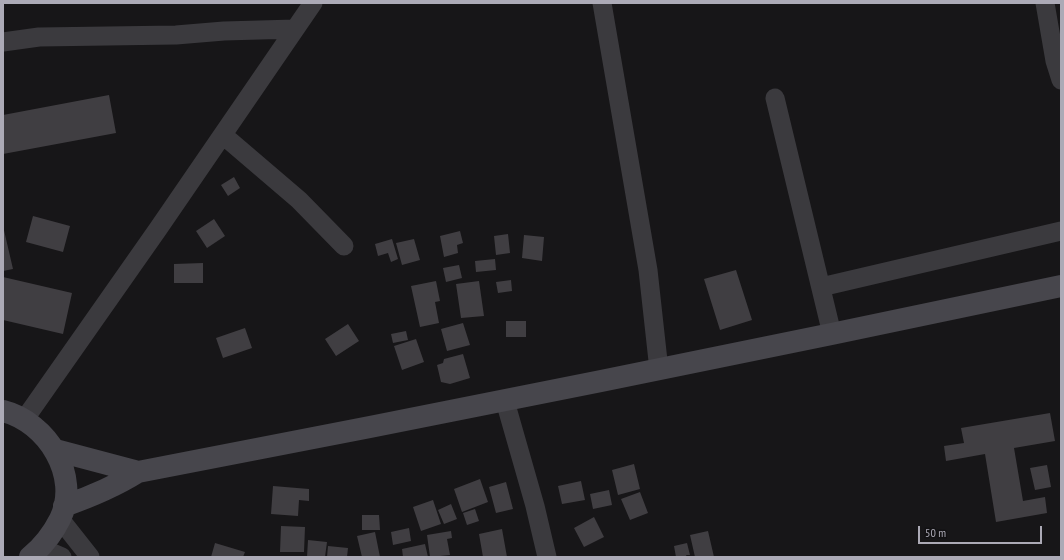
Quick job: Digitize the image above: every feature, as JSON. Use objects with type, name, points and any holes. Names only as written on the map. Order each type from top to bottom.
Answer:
[{"type":"main road","points":[[62,512],[111,488],[138,472],[659,370],[1061,286]]},
{"type":"main road","points":[[3,411],[24,420],[42,433],[55,450],[62,468],[65,487],[62,512],[35,553]]},
{"type":"main road","points":[[55,450],[138,472]]},
{"type":"street","points":[[24,420],[223,135],[313,3]]},
{"type":"street","points":[[602,3],[648,270],[659,370]]},
{"type":"street","points":[[1045,3],[1054,61],[1061,80]]},
{"type":"street","points":[[3,42],[39,37],[176,35],[224,31],[295,29]]},
{"type":"street","points":[[775,98],[832,334]]},
{"type":"street","points":[[223,135],[299,200],[344,246]]},
{"type":"street","points":[[821,287],[1061,231]]},
{"type":"street","points":[[505,401],[535,506],[547,557]]},
{"type":"street","points":[[62,512],[90,557]]},
{"type":"street","points":[[35,553],[62,557]]},
{"type":"building","points":[[109,95],[116,133],[3,154],[3,115]]},
{"type":"building","points":[[234,177],[240,188],[228,196],[221,185]]},
{"type":"building","points":[[33,216],[70,226],[63,252],[26,242]]},
{"type":"building","points":[[214,219],[225,236],[207,248],[196,231]]},
{"type":"building","points":[[3,226],[13,269],[3,271]]},
{"type":"building","points":[[460,231],[463,243],[457,245],[458,253],[444,257],[440,236]]},
{"type":"building","points":[[508,234],[510,253],[496,255],[494,236]]},
{"type":"building","points":[[524,235],[544,237],[542,261],[522,258]]},
{"type":"building","points":[[392,239],[398,259],[391,262],[388,253],[378,256],[375,244]]},
{"type":"building","points":[[414,239],[420,260],[402,265],[396,243]]},
{"type":"building","points":[[495,259],[496,270],[476,272],[475,261]]},
{"type":"building","points":[[203,263],[203,283],[174,283],[174,264]]},
{"type":"building","points":[[459,265],[462,278],[446,282],[443,268]]},
{"type":"building","points":[[736,270],[752,320],[720,330],[704,279]]},
{"type":"building","points":[[3,277],[72,293],[63,334],[3,320]]},
{"type":"building","points":[[511,280],[512,291],[498,293],[496,282]]},
{"type":"building","points":[[436,281],[440,301],[435,302],[439,323],[420,327],[411,286]]},
{"type":"building","points":[[479,281],[484,316],[461,318],[456,284]]},
{"type":"building","points":[[506,321],[526,321],[526,337],[506,337]]},
{"type":"building","points":[[463,323],[470,345],[447,351],[441,329]]},
{"type":"building","points":[[348,324],[359,341],[336,356],[325,339]]},
{"type":"building","points":[[245,328],[252,348],[223,358],[216,338]]},
{"type":"building","points":[[406,331],[408,340],[393,343],[391,334]]},
{"type":"building","points":[[416,339],[424,362],[402,370],[394,346]]},
{"type":"building","points":[[463,354],[470,378],[450,384],[441,382],[437,365],[443,363],[444,359]]},
{"type":"building","points":[[1050,413],[1055,441],[1014,448],[1023,501],[1045,497],[1047,513],[996,522],[985,454],[946,461],[944,446],[964,443],[961,428]]},
{"type":"building","points":[[634,464],[640,489],[618,495],[612,470]]},
{"type":"building","points":[[1047,465],[1051,487],[1035,490],[1030,468]]},
{"type":"building","points":[[480,479],[488,502],[462,512],[454,489]]},
{"type":"building","points":[[581,481],[585,500],[562,504],[558,486]]},
{"type":"building","points":[[506,482],[513,509],[496,513],[489,487]]},
{"type":"building","points":[[273,486],[309,489],[309,501],[299,500],[298,516],[271,514]]},
{"type":"building","points":[[609,490],[612,505],[593,509],[590,494]]},
{"type":"building","points":[[640,492],[648,513],[630,520],[621,499]]},
{"type":"building","points":[[433,500],[441,524],[421,531],[413,507]]},
{"type":"building","points":[[451,504],[457,519],[444,524],[438,510]]},
{"type":"building","points":[[475,509],[479,521],[467,525],[463,513]]},
{"type":"building","points":[[362,515],[379,515],[380,530],[362,530]]},
{"type":"building","points":[[594,517],[604,537],[584,547],[574,528]]},
{"type":"building","points":[[281,526],[305,527],[304,552],[280,552]]},
{"type":"building","points":[[409,528],[411,541],[393,545],[391,532]]},
{"type":"building","points":[[502,529],[507,557],[483,557],[479,534]]},
{"type":"building","points":[[451,531],[452,538],[447,539],[450,555],[430,557],[427,535]]},
{"type":"building","points":[[708,531],[714,557],[695,557],[690,535]]},
{"type":"building","points":[[375,532],[380,557],[362,557],[357,536]]},
{"type":"building","points":[[308,540],[327,542],[325,557],[307,557]]},
{"type":"building","points":[[215,543],[245,552],[243,557],[211,557]]},
{"type":"building","points":[[687,543],[690,555],[686,555],[687,557],[676,557],[674,546]]},
{"type":"building","points":[[425,544],[428,557],[403,557],[402,549]]},
{"type":"building","points":[[328,546],[348,548],[347,557],[327,557]]}]
